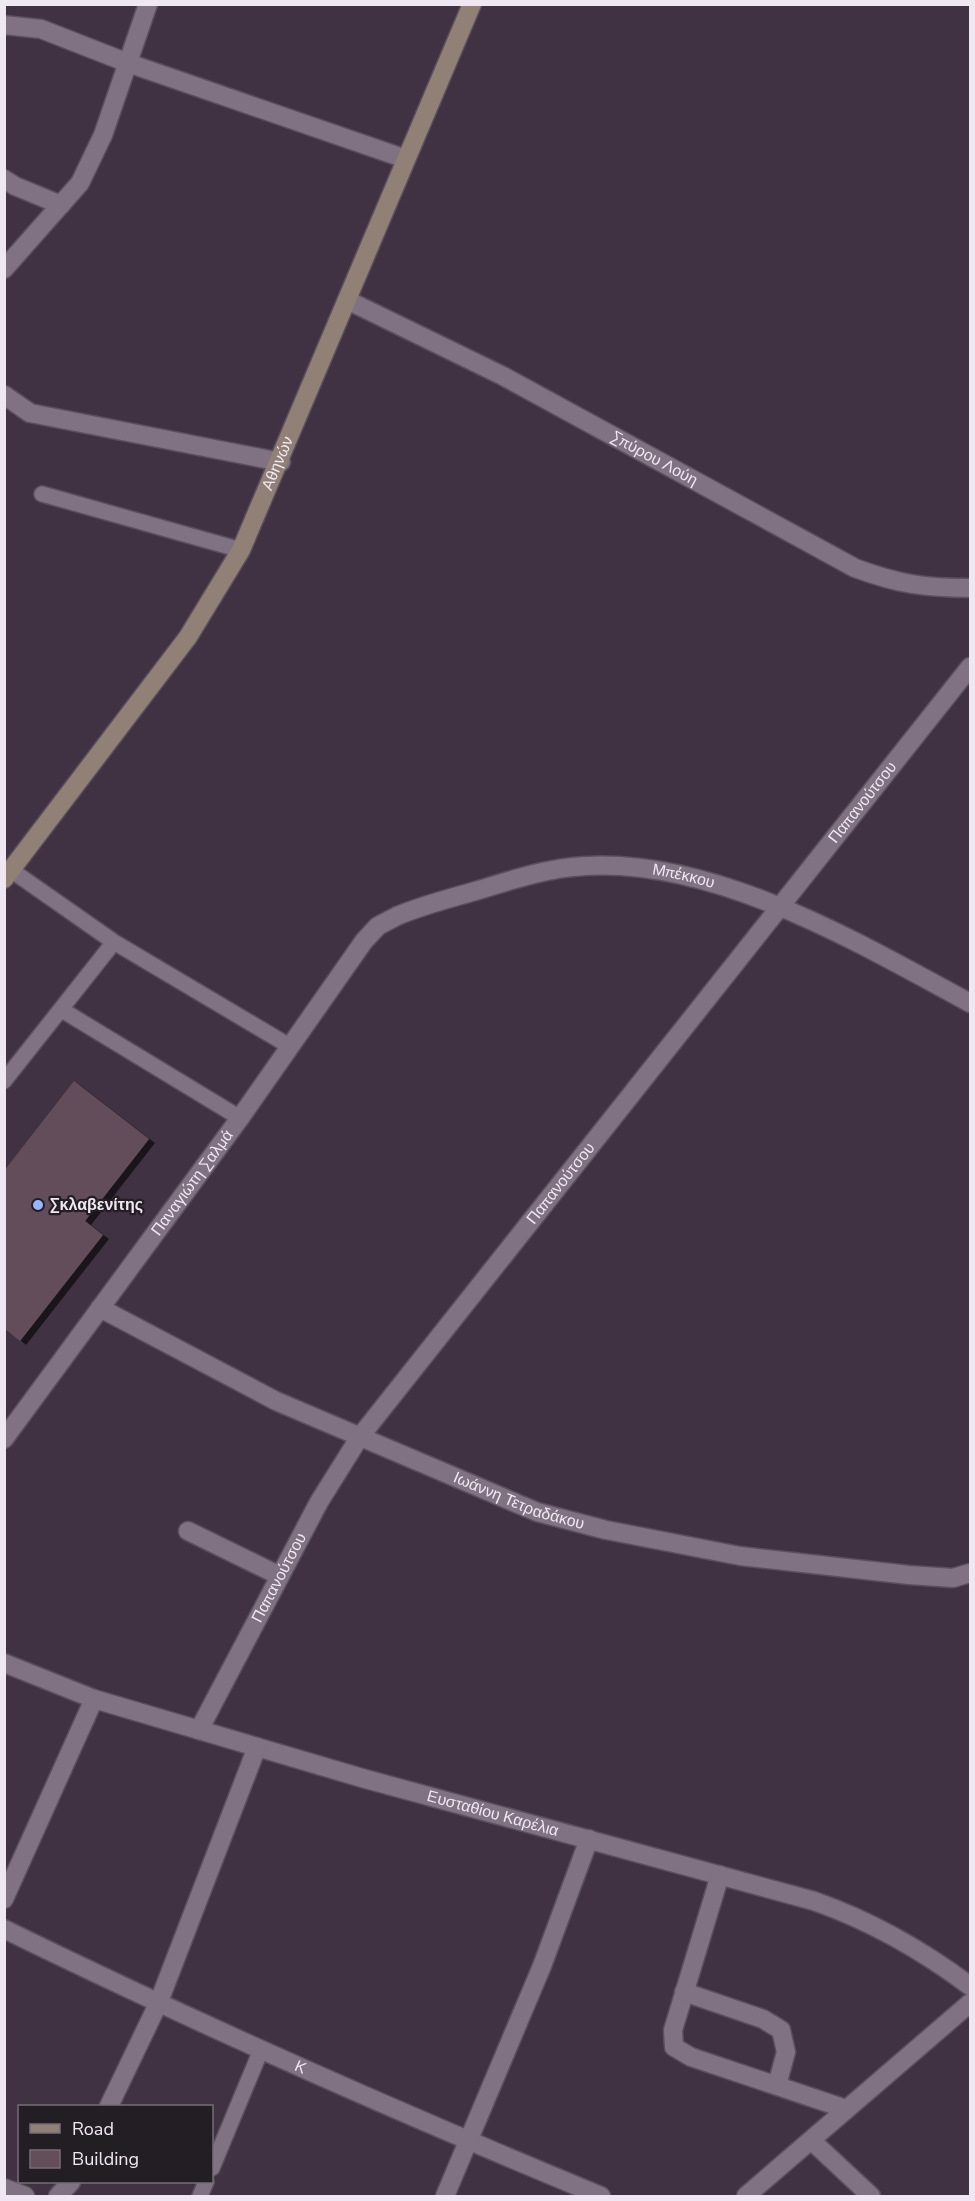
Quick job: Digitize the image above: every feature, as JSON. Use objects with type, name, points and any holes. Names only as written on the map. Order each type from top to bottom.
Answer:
[{"type":"main road","name":"Αθηνών","points":[[7,871],[182,645],[242,550],[472,4]]},
{"type":"street","points":[[4,269],[80,183],[93,159],[148,4]]},
{"type":"street","points":[[4,25],[41,28],[128,63],[406,159]]},
{"type":"street","points":[[4,179],[15,186],[61,205]]},
{"type":"street","name":"Σπύρου Λούη","points":[[347,300],[513,382],[855,568],[895,583],[934,588],[970,588]]},
{"type":"street","points":[[4,396],[30,413],[281,462]]},
{"type":"street","name":"Παπανούτσου","points":[[199,1730],[319,1502],[359,1438],[970,667]]},
{"type":"street","name":"Μπέκκου","points":[[378,926],[414,909],[532,874],[588,865],[644,869],[721,884],[779,906],[858,944],[970,1003]]},
{"type":"street","name":"Παναγιώτη Σαλμά","points":[[4,1440],[240,1118],[352,957],[378,926]]},
{"type":"street","name":"Ιωάννη Τετραδάκου","points":[[100,1308],[257,1392],[515,1504],[606,1530],[694,1548],[825,1567],[953,1578],[970,1573]]},
{"type":"street","points":[[188,1531],[280,1576]]},
{"type":"street","name":"Ευσταθίου Καρέλια","points":[[4,1663],[94,1699],[362,1779],[814,1901],[856,1917],[912,1946],[970,1986]]},
{"type":"street","points":[[4,1899],[94,1699]]},
{"type":"street","points":[[109,2105],[158,2004],[257,1747]]},
{"type":"street","points":[[445,2196],[542,1966],[589,1839]]},
{"type":"street","points":[[720,1875],[673,2030],[674,2047],[691,2057],[846,2109]]},
{"type":"street","name":"Κ","points":[[4,1929],[158,2004],[468,2142],[601,2196]]},
{"type":"street","points":[[684,1992],[763,2019],[781,2031],[786,2052],[777,2085]]},
{"type":"street","points":[[746,2196],[970,2003]]},
{"type":"street","points":[[812,2141],[872,2196]]},
{"type":"street","points":[[58,2196],[69,2183]]},
{"type":"street","points":[[4,2188],[25,2196]]},
{"type":"lane","points":[[42,494],[242,550]]},
{"type":"lane","points":[[7,871],[114,942],[291,1047]]},
{"type":"lane","points":[[4,1081],[62,1011],[114,942]]},
{"type":"lane","points":[[62,1011],[240,1118]]},
{"type":"lane","points":[[213,2166],[261,2050]]},
{"type":"building","points":[[74,1081],[149,1139],[85,1221],[103,1235],[20,1341],[4,1328],[4,1171]]},
{"type":"place","name":"Σκλαβενίτης","points":[[38,1205]]}]
